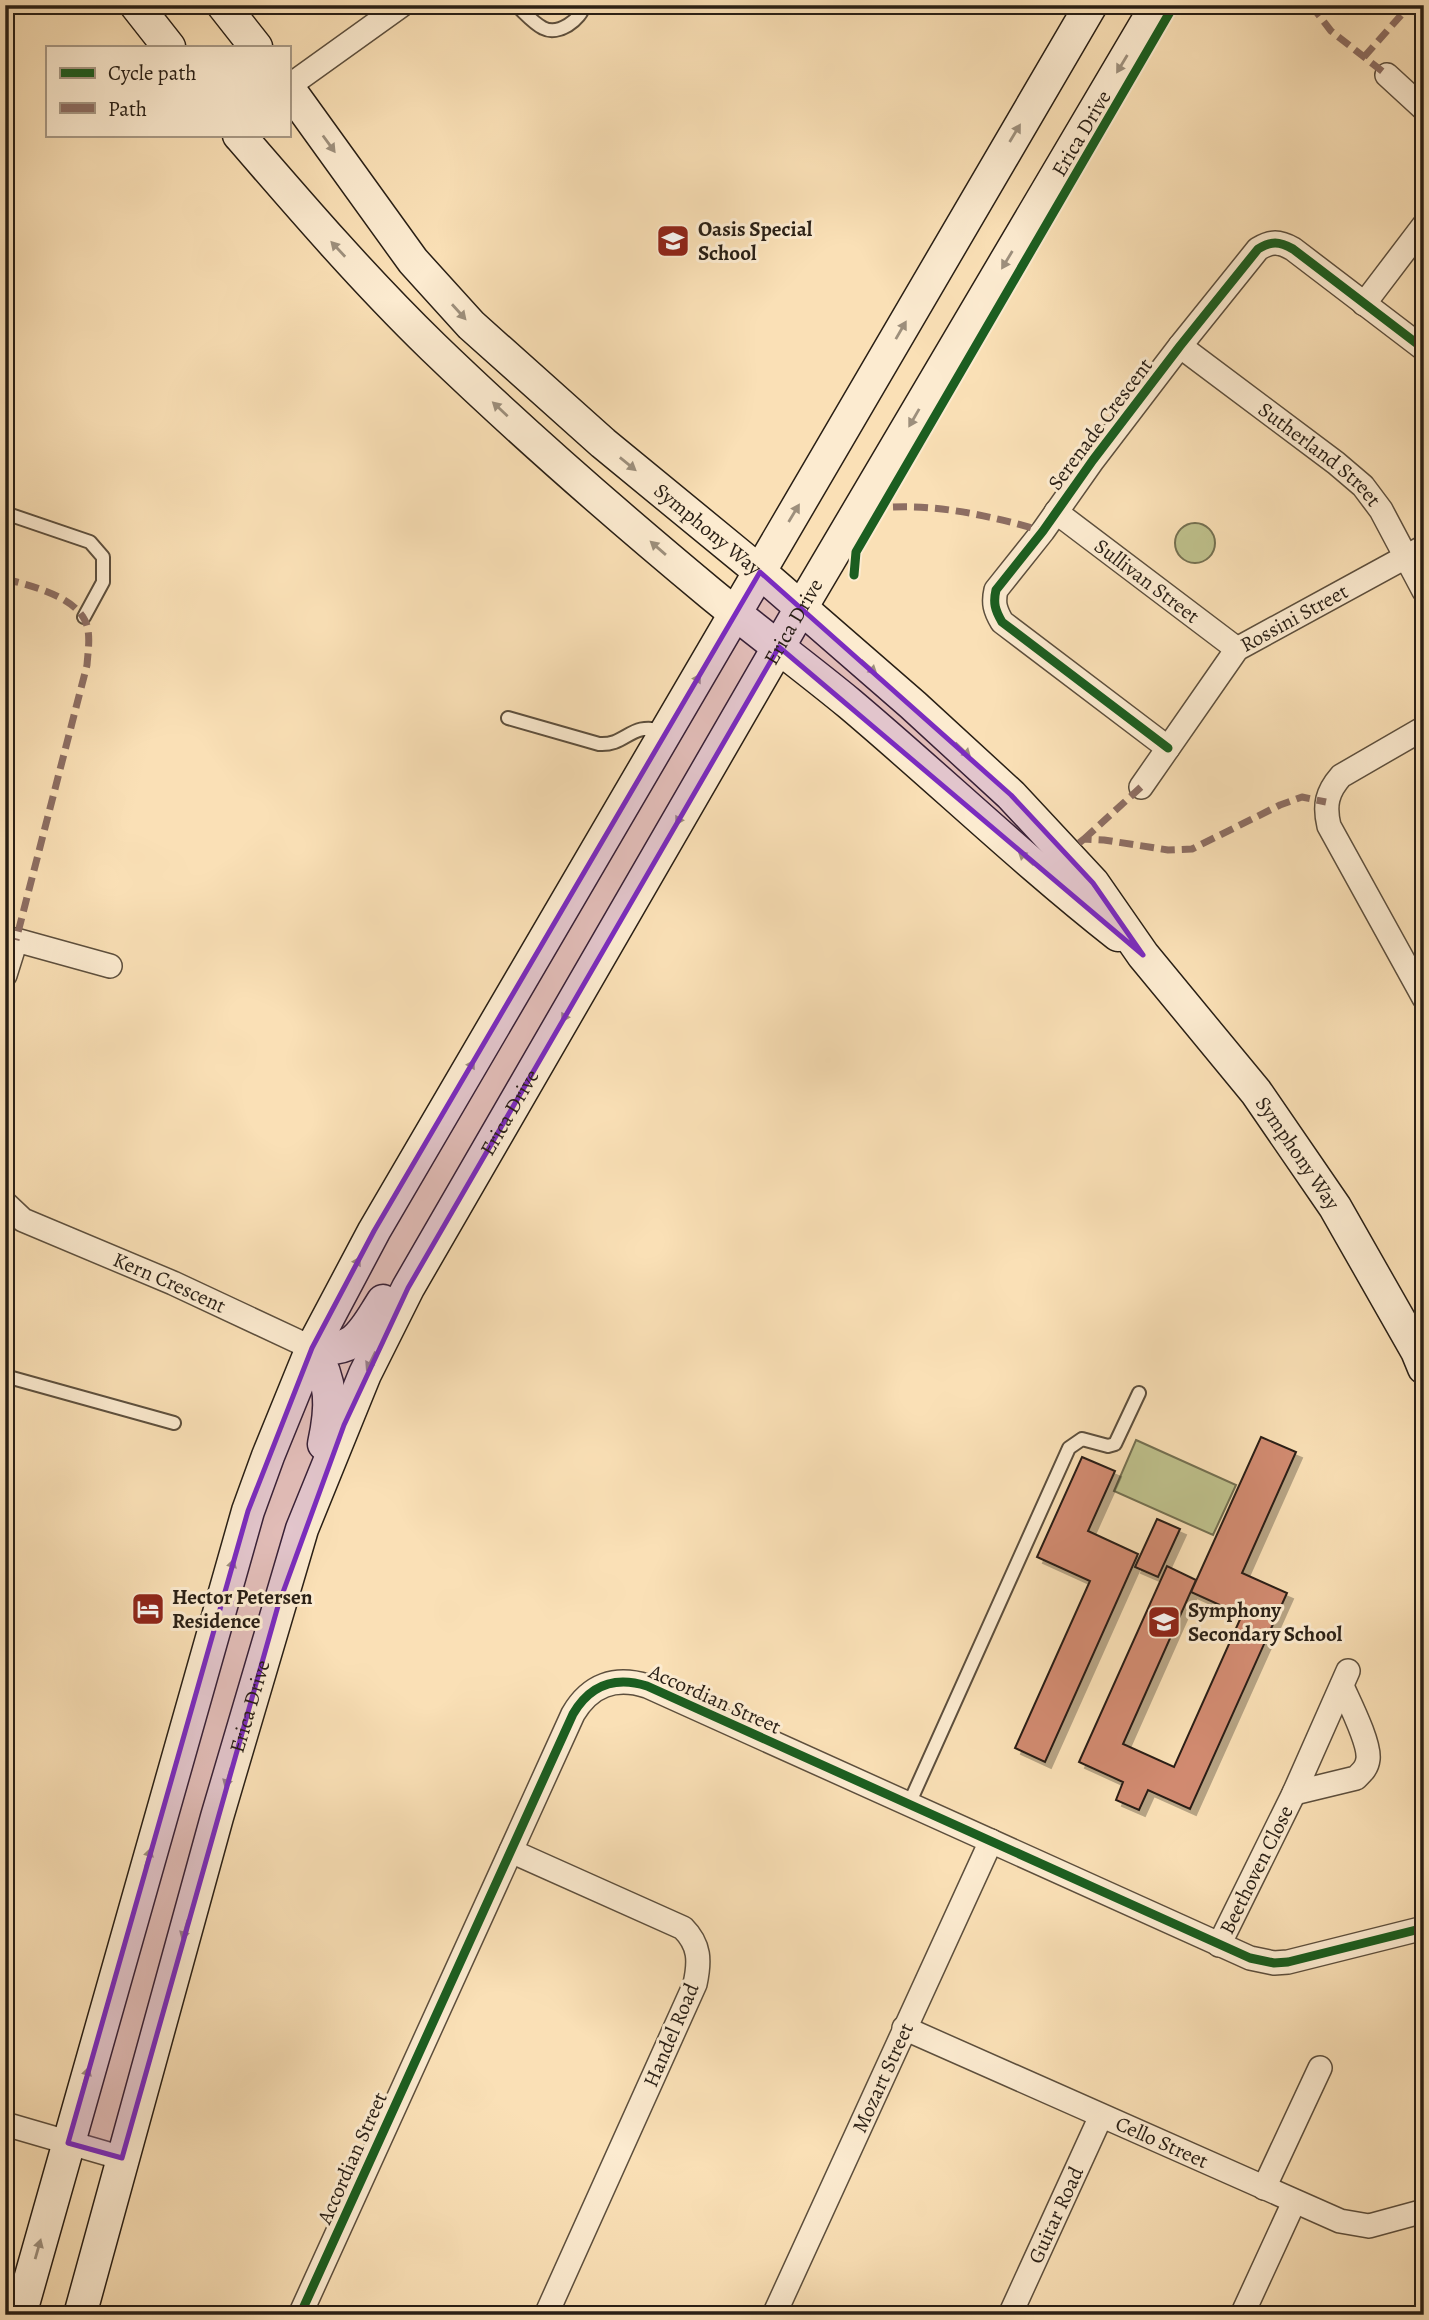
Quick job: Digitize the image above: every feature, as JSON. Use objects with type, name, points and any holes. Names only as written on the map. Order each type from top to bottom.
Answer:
[{"type":"main road","points":[[136,5],[168,46]]},
{"type":"main road","points":[[223,5],[255,46]]},
{"type":"main road","points":[[20,2315],[248,1511],[313,1349],[374,1231],[1091,5]]},
{"type":"main road","name":"Erica Drive","points":[[80,2315],[267,1646],[312,1502],[365,1374],[408,1288],[801,608],[1157,5]]},
{"type":"main road","name":"Symphony Way","points":[[290,88],[413,261],[471,325],[603,443],[760,572],[913,705],[1011,795],[1093,883],[1143,955],[1256,1092],[1335,1207],[1424,1368]]},
{"type":"main road","name":"Symphony Way","points":[[240,136],[328,239],[434,348],[551,455],[736,613],[850,704],[1077,903],[1143,955]]},
{"type":"main road","points":[[313,1349],[341,1348],[364,1331],[433,1216],[504,1122]]},
{"type":"main road","points":[[312,1502],[330,1419],[330,1389],[323,1366],[313,1349]]},
{"type":"street","points":[[290,86],[402,5]]},
{"type":"street","points":[[1387,75],[1424,109]]},
{"type":"street","points":[[1364,304],[1424,225]]},
{"type":"street","name":"Serenade Crescent","points":[[1168,748],[1002,621],[995,611],[996,590],[1180,346],[1258,249],[1268,243],[1278,242],[1293,249],[1424,349]]},
{"type":"street","name":"Sutherland Street","points":[[1180,346],[1363,486],[1415,552],[1424,591]]},
{"type":"street","name":"Sullivan Street","points":[[1056,512],[1237,649]]},
{"type":"street","name":"Rossini Street","points":[[1140,788],[1237,649],[1415,552]]},
{"type":"street","points":[[1424,728],[1341,776],[1331,788],[1326,802],[1329,826],[1424,999]]},
{"type":"street","points":[[5,975],[16,940],[110,966]]},
{"type":"street","name":"Kern Crescent","points":[[5,1202],[14,1220],[173,1283],[313,1349]]},
{"type":"street","name":"Beethoven Close","points":[[1219,1945],[1294,1793],[1345,1678],[1368,1763],[1356,1778],[1294,1793]]},
{"type":"street","name":"Accordian Street","points":[[300,2315],[579,1703],[596,1688],[613,1682],[634,1682],[646,1686],[1219,1945],[1262,1961],[1288,1962],[1424,1928]]},
{"type":"street","name":"Mozart Street","points":[[774,2315],[990,1841]]},
{"type":"street","name":"Handel Road","points":[[511,1851],[684,1928],[693,1938],[698,1951],[699,1967],[695,1984],[546,2315]]},
{"type":"street","name":"Cello Street","points":[[904,2028],[1340,2221],[1368,2226],[1424,2211]]},
{"type":"street","points":[[1264,2188],[1320,2068]]},
{"type":"street","name":"Guitar Road","points":[[1010,2315],[1101,2116]]},
{"type":"street","points":[[5,2124],[122,2158]]},
{"type":"street","points":[[1242,2315],[1294,2202]]},
{"type":"lane","points":[[516,5],[541,28],[550,30],[571,23],[583,11],[584,5]]},
{"type":"lane","points":[[5,513],[90,542],[103,557],[103,582],[84,617]]},
{"type":"lane","points":[[508,718],[607,745],[643,728],[666,732]]},
{"type":"lane","points":[[5,1376],[174,1423]]},
{"type":"lane","points":[[909,1804],[1069,1448],[1082,1439],[1108,1447],[1115,1444],[1139,1392]]},
{"type":"highlighted area","points":[[760,572],[1011,795],[1093,883],[1143,955],[779,647],[408,1288],[344,1425],[278,1606],[122,2158],[68,2143],[248,1511],[312,1348],[374,1231]]},
{"type":"green space","points":[[1195,523],[1209,529],[1215,543],[1209,557],[1195,563],[1181,557],[1175,543],[1181,529]]},
{"type":"green space","points":[[1136,1440],[1236,1485],[1213,1535],[1114,1491]]},
{"type":"building","points":[[1261,1437],[1296,1452],[1242,1573],[1287,1593],[1190,1809],[1148,1790],[1139,1810],[1116,1800],[1123,1782],[1079,1762],[1167,1566],[1196,1580],[1123,1744],[1174,1767],[1242,1615],[1191,1592]]},
{"type":"building","points":[[1082,1457],[1115,1471],[1088,1531],[1138,1554],[1045,1762],[1015,1748],[1090,1581],[1037,1557]]},
{"type":"building","points":[[1157,1519],[1180,1529],[1158,1577],[1135,1567]]},
{"type":"marked path","points":[[1311,5],[1331,31],[1387,75]]},
{"type":"marked path","points":[[1364,57],[1410,5]]},
{"type":"marked path","points":[[893,507],[969,513],[1043,531]]},
{"type":"marked path","points":[[5,579],[48,592],[77,609],[86,622],[89,640],[87,665],[16,940]]},
{"type":"marked path","points":[[1084,839],[1141,787]]},
{"type":"marked path","points":[[1079,843],[1084,839],[1104,840],[1168,850],[1192,849],[1280,805],[1302,797],[1326,802]]},
{"type":"cycle path","points":[[854,575],[856,552],[1174,5]]},
{"type":"cycle path","points":[[1168,748],[1002,622],[995,606],[996,590],[1180,346],[1258,249],[1275,243],[1293,249],[1424,349]]},
{"type":"cycle path","points":[[300,2315],[573,1714],[587,1696],[604,1685],[624,1682],[647,1686],[1250,1958],[1274,1963],[1288,1962],[1424,1928]]},
{"type":"place","name":"Oasis Special School","points":[[673,241]]},
{"type":"place","name":"Hector Petersen Residence","points":[[148,1609]]},
{"type":"place","name":"Symphony Secondary School","points":[[1164,1622]]}]
